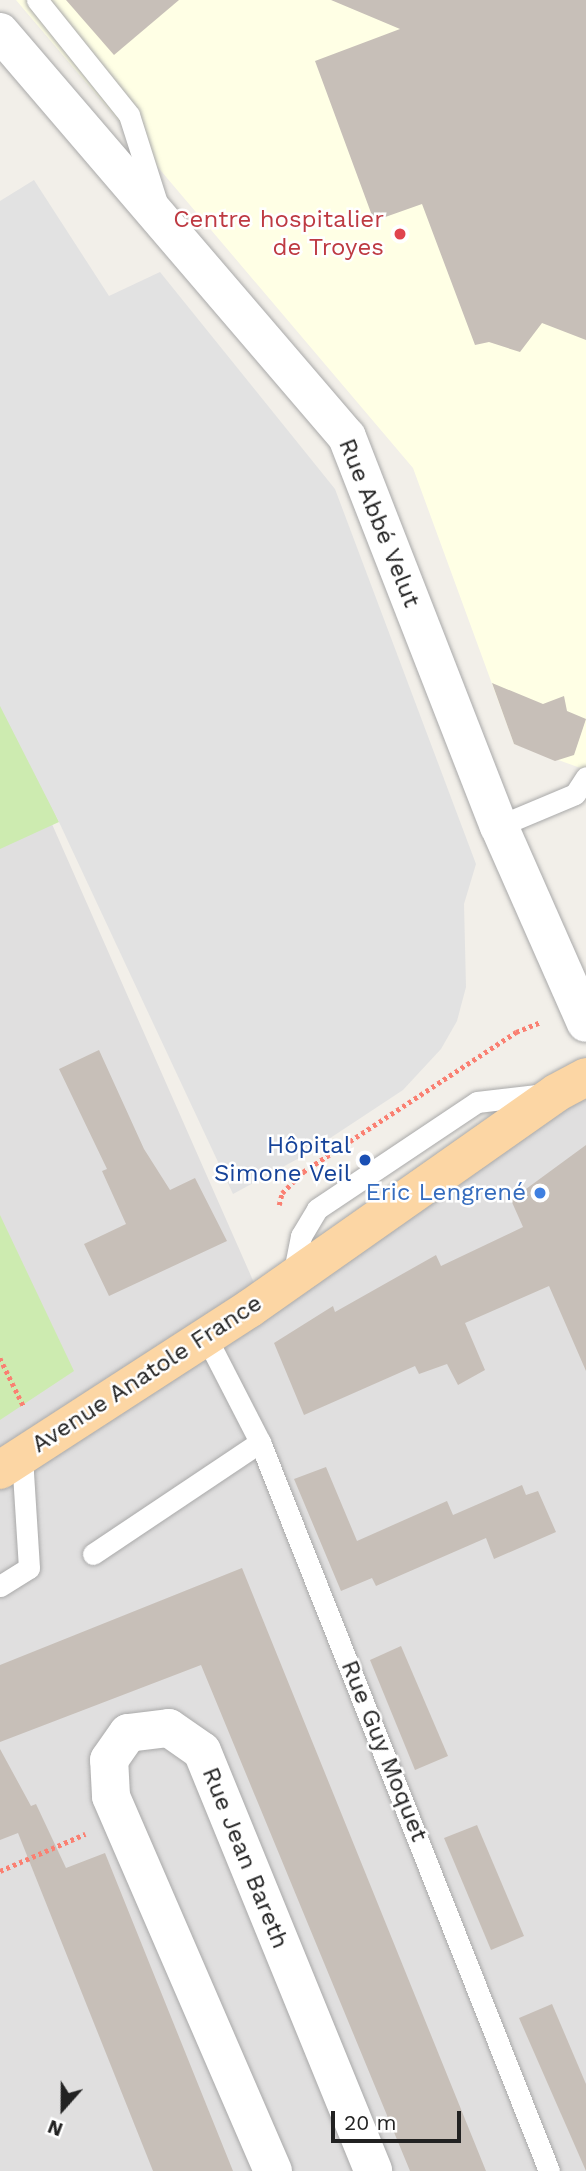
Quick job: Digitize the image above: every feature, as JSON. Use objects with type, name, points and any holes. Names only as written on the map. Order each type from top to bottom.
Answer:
[{"type":"main road","name":"Avenue Anatole France","points":[[21,1457],[206,1337],[571,1085]]},
{"type":"street","name":"Rue Abbé Velut","points":[[0,32],[347,437],[499,826],[586,1023]]},
{"type":"street","name":"Rue Jean Bareth","points":[[273,2171],[111,1796],[109,1760],[128,1732],[169,1728],[202,1751],[373,2171]]},
{"type":"lane","points":[[37,0],[130,115],[163,222]]},
{"type":"lane","points":[[499,826],[575,794],[586,777]]},
{"type":"lane","name":"Rue Guy Moquet","points":[[206,1337],[260,1442],[549,2171]]},
{"type":"lane","points":[[93,1554],[260,1442]]},
{"type":"lane","points":[[0,1586],[29,1568],[21,1457]]},
{"type":"path","points":[[0,1358],[21,1457]]},
{"type":"path","points":[[0,1871],[121,1818]]},
{"type":"shaded area","name":"Centre hospitalier de Troyes","points":[[16,0],[586,0],[586,770],[514,744],[413,468]]},
{"type":"shaded area","points":[[34,180],[109,296],[160,272],[335,489],[476,864],[464,904],[466,987],[457,1021],[441,1049],[403,1090],[303,1156],[233,1194],[59,822],[0,706],[0,201]]},
{"type":"shaded area","points":[[0,706],[255,1285],[586,1071],[586,2171],[0,2171]]},
{"type":"green space","points":[[0,695],[59,822],[0,849]]},
{"type":"green space","points":[[0,1215],[74,1371],[0,1420]]},
{"type":"building","points":[[66,0],[179,0],[114,55]]},
{"type":"building","points":[[331,0],[586,0],[586,340],[542,323],[520,352],[489,342],[475,345],[422,204],[374,221],[315,61],[400,29]]},
{"type":"building","points":[[492,683],[543,704],[564,696],[567,711],[586,719],[574,755],[555,761],[514,744]]},
{"type":"building","points":[[99,1050],[144,1149],[170,1190],[195,1178],[227,1241],[109,1296],[84,1244],[126,1224],[102,1171],[107,1169],[59,1069]]},
{"type":"building","points":[[586,1145],[586,1371],[549,1286],[465,1323],[485,1370],[458,1385],[447,1364],[419,1374],[415,1366],[304,1415],[274,1343],[333,1306],[335,1312],[436,1255],[441,1266],[523,1227],[511,1200]]},
{"type":"building","points":[[326,1467],[357,1541],[447,1501],[453,1515],[522,1485],[526,1495],[538,1491],[556,1532],[494,1559],[486,1538],[376,1586],[372,1578],[341,1591],[294,1479]]},
{"type":"building","points":[[242,1568],[486,2171],[410,2171],[201,1665],[0,1742],[0,1665]]},
{"type":"building","points":[[401,1646],[448,1756],[415,1770],[370,1660]]},
{"type":"building","points":[[0,1749],[31,1806],[36,1804],[66,1868],[105,1853],[233,2171],[153,2171],[18,1833],[0,1840]]},
{"type":"building","points":[[477,1825],[524,1936],[491,1950],[444,1838]]},
{"type":"building","points":[[552,2004],[586,2084],[586,2171],[519,2018]]},
{"type":"place","name":"Centre hospitalier de Troyes","points":[[400,234]]},
{"type":"place","name":"Hôpital Simone Veil","points":[[365,1160]]},
{"type":"place","name":"Eric Lengrené","points":[[540,1193]]}]
